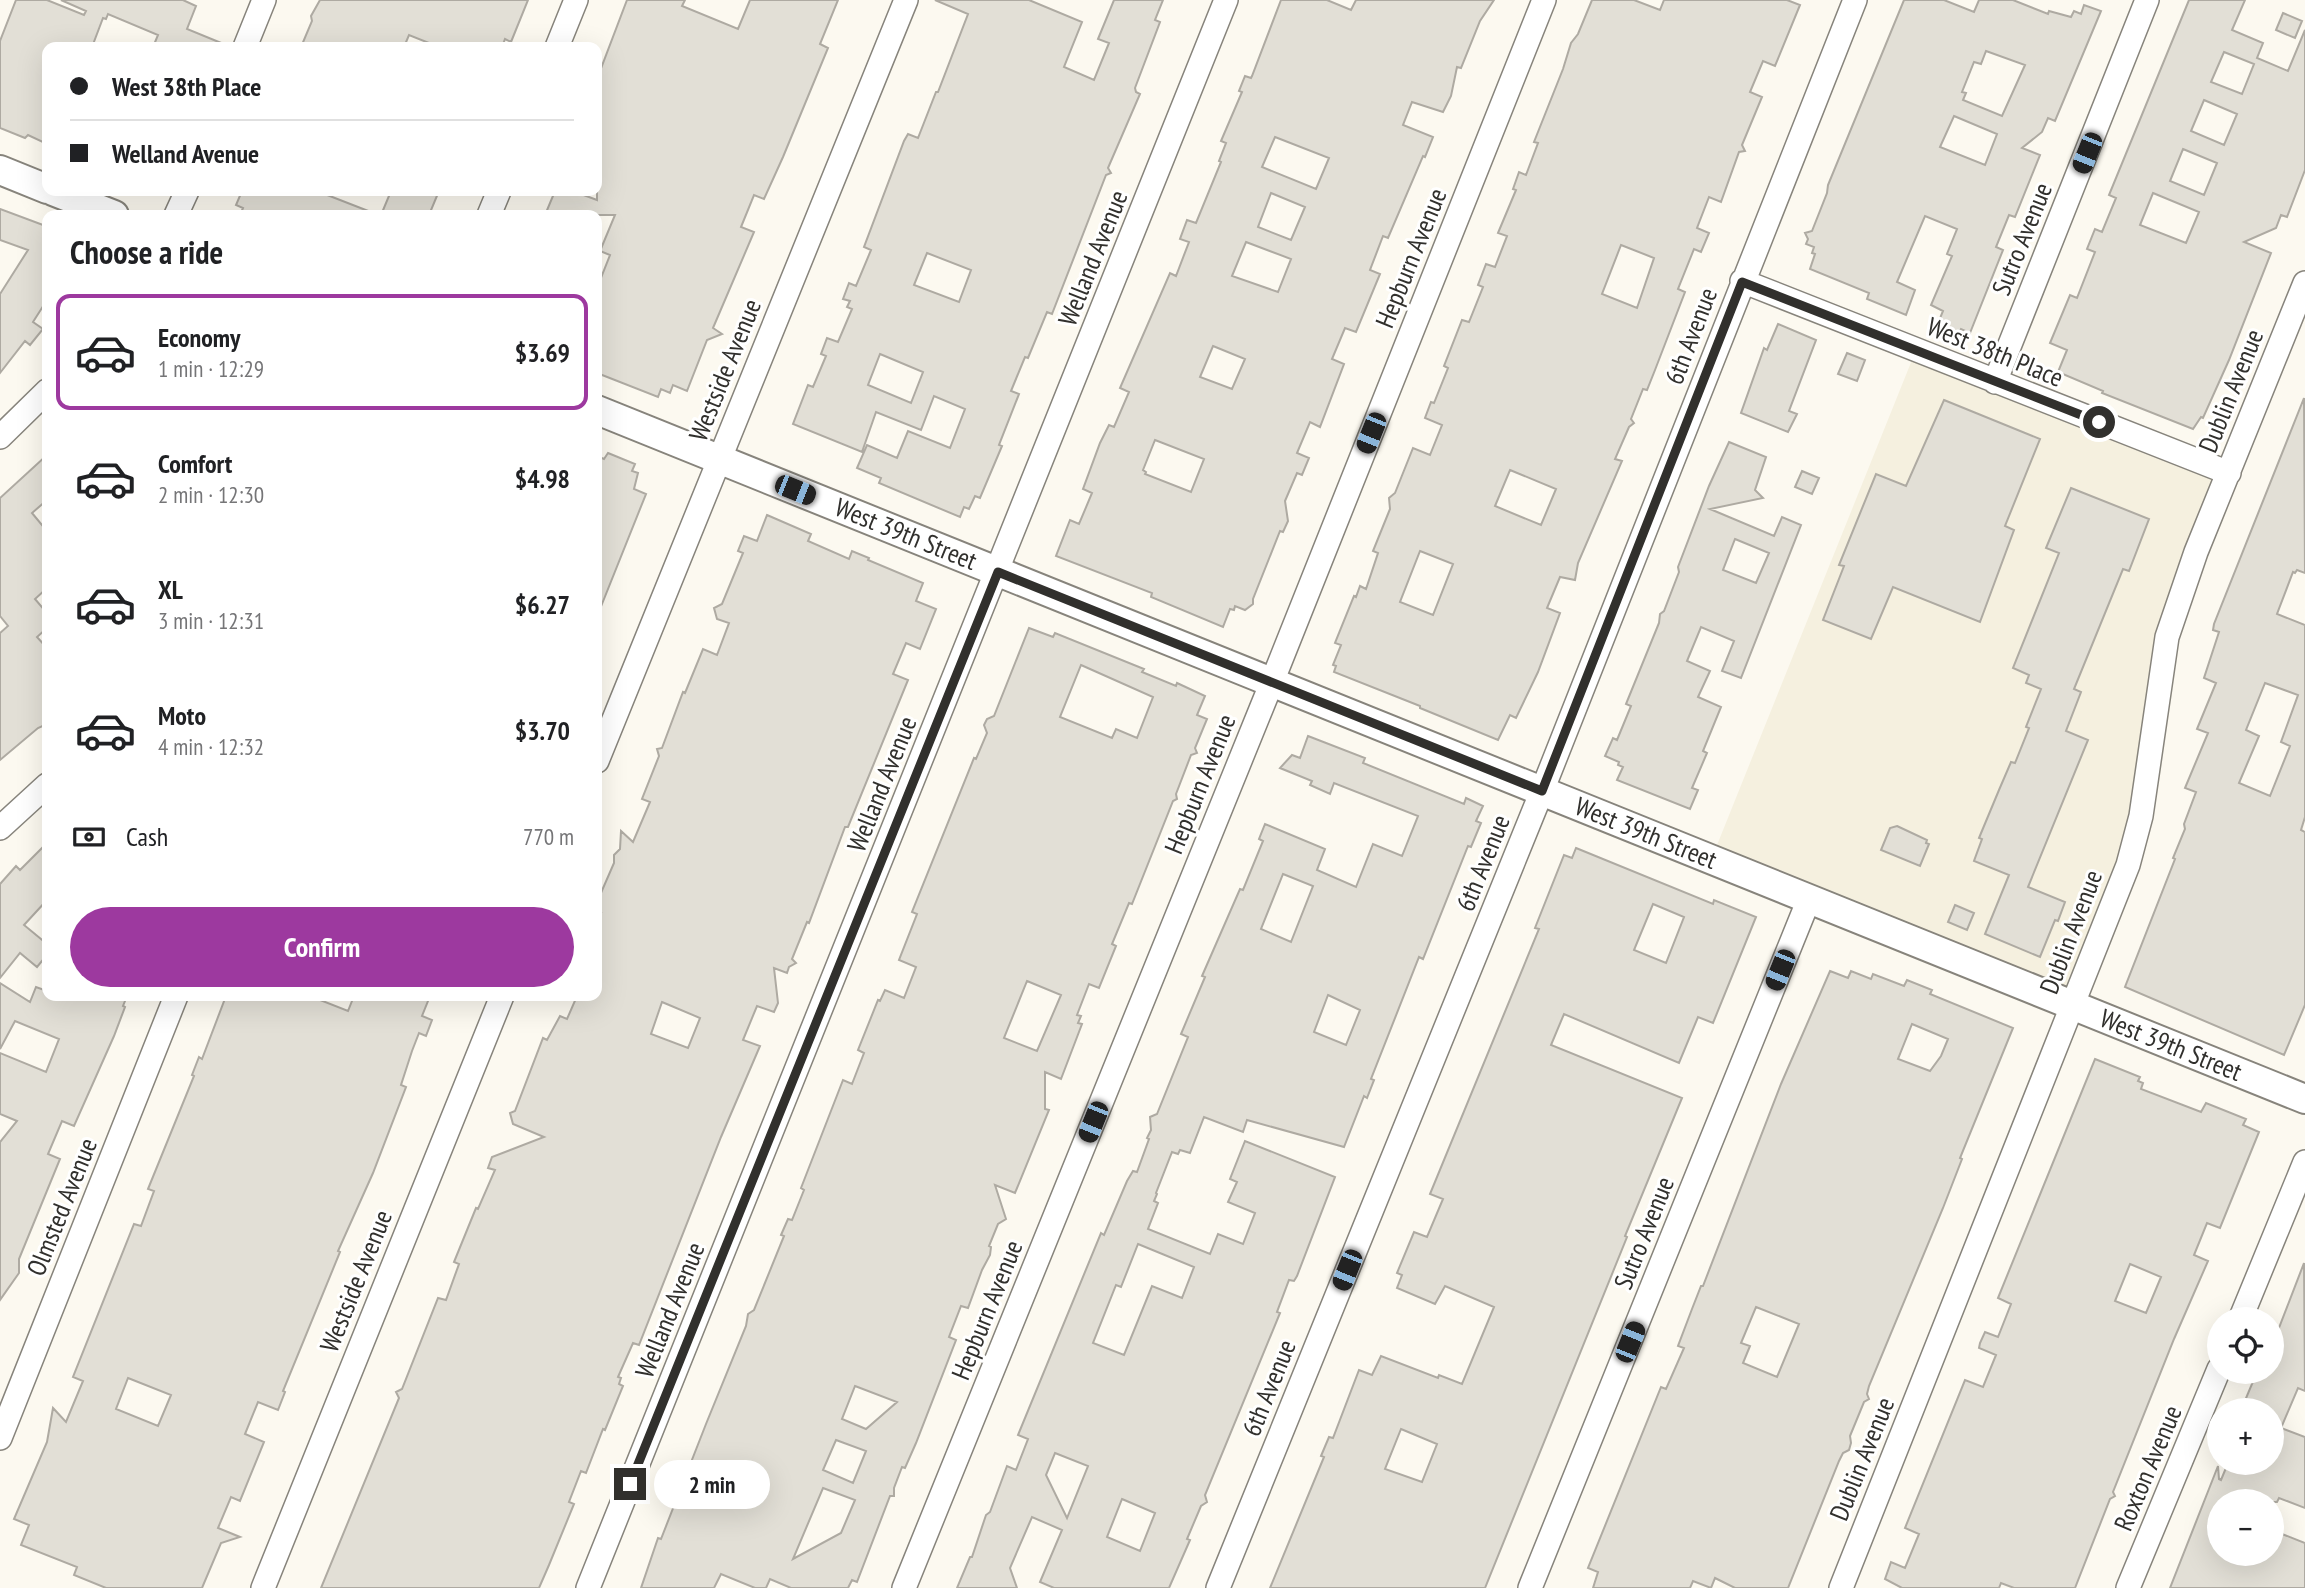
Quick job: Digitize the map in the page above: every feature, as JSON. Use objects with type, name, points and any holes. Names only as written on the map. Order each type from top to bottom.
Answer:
[{"type":"street","points":[[247,42],[264,0]]},
{"type":"street","points":[[559,42],[576,0]]},
{"type":"street","name":"Westside Avenue","points":[[602,749],[906,0]]},
{"type":"street","name":"Welland Avenue","points":[[588,1588],[1226,0]]},
{"type":"street","name":"Hepburn Avenue","points":[[904,1588],[1272,682],[1544,0]]},
{"type":"street","name":"6th Avenue","points":[[1218,1588],[1542,791],[1855,0]]},
{"type":"street","name":"Sutro Avenue","points":[[1995,382],[2147,0]]},
{"type":"street","points":[[0,170],[42,186]]},
{"type":"street","points":[[66,196],[101,210]]},
{"type":"street","name":"West 38th Place","points":[[1742,282],[2229,473]]},
{"type":"street","name":"Dublin Avenue","points":[[1841,1588],[2127,865],[2141,816],[2167,637],[2196,551],[2305,284]]},
{"type":"street","points":[[0,437],[42,396]]},
{"type":"street","name":"West 39th Street","points":[[602,412],[2305,1099]]},
{"type":"street","points":[[0,828],[42,790]]},
{"type":"street","name":"Sutro Avenue","points":[[1530,1588],[1809,899]]},
{"type":"street","name":"Olmsted Avenue","points":[[0,1438],[174,1001]]},
{"type":"street","name":"Westside Avenue","points":[[263,1588],[500,1001]]},
{"type":"street","points":[[2245,1307],[2305,1162]]},
{"type":"street","name":"Roxton Avenue","points":[[2128,1588],[2213,1384]]},
{"type":"shaded area","points":[[1916,350],[2229,473],[2196,552],[2147,767],[2073,1005],[1711,860]]},
{"type":"building","points":[[16,0],[47,0],[84,15],[86,11],[61,0],[183,0],[196,6],[187,29],[219,42],[155,42],[158,35],[108,14],[106,19],[103,18],[94,42],[42,42],[42,142],[0,128],[0,41]]},
{"type":"building","points":[[320,0],[528,0],[511,42],[505,39],[504,42],[426,42],[409,35],[406,42],[303,42],[312,21],[311,16]]},
{"type":"building","points":[[627,0],[685,0],[682,6],[738,29],[750,0],[838,0],[820,44],[828,48],[783,157],[764,199],[754,195],[741,227],[754,232],[713,328],[722,334],[707,340],[687,391],[673,385],[670,393],[661,389],[658,397],[602,375],[602,275],[610,255],[602,252],[602,246],[615,215],[602,215],[602,210],[547,210],[553,196],[586,196],[597,200],[597,196],[602,196],[602,66]]},
{"type":"building","points":[[935,0],[1029,0],[1082,22],[1064,67],[1094,80],[1109,43],[1098,39],[1114,0],[1163,0],[1155,20],[1160,22],[1135,88],[1140,94],[1108,168],[1111,173],[1106,175],[1052,314],[1047,312],[1011,391],[1019,394],[999,445],[1002,446],[980,498],[975,496],[969,509],[964,507],[960,517],[879,483],[881,478],[857,468],[867,445],[897,458],[908,431],[950,448],[965,409],[934,396],[921,430],[876,412],[862,452],[793,424],[808,385],[813,387],[826,356],[821,354],[827,338],[838,342],[852,309],[847,307],[850,301],[843,299],[849,283],[856,286],[871,250],[864,247],[904,141],[908,134],[918,138],[968,14]],"holes":[[[927,253],[971,270],[959,302],[914,285]],[[880,354],[923,372],[911,403],[868,385]]]},
{"type":"building","points":[[1281,0],[1327,0],[1351,10],[1356,0],[1494,0],[1480,21],[1461,68],[1457,67],[1451,96],[1443,112],[1412,102],[1403,125],[1433,137],[1388,238],[1383,236],[1370,270],[1380,274],[1356,332],[1345,328],[1332,359],[1344,364],[1320,427],[1310,422],[1297,453],[1309,458],[1302,475],[1297,473],[1285,501],[1288,521],[1283,532],[1280,531],[1253,604],[1245,610],[1235,606],[1234,610],[1230,609],[1223,627],[1151,597],[1152,593],[1056,556],[1070,520],[1079,524],[1092,493],[1083,489],[1100,443],[1109,425],[1114,427],[1129,392],[1120,388],[1170,273],[1176,276],[1189,242],[1180,239],[1187,220],[1196,223],[1221,162],[1219,161],[1226,143],[1221,141],[1242,92],[1239,91],[1245,76],[1251,78]],"holes":[[[1275,137],[1329,158],[1316,189],[1262,167]],[[1271,193],[1305,207],[1291,240],[1258,227]],[[1246,242],[1291,259],[1278,292],[1232,276]],[[1213,346],[1245,359],[1232,389],[1200,377]],[[1155,440],[1204,459],[1191,492],[1145,474],[1143,470]]]},
{"type":"building","points":[[1592,0],[1634,0],[1660,10],[1664,0],[1787,0],[1800,5],[1775,66],[1763,61],[1750,92],[1762,97],[1742,145],[1745,151],[1739,152],[1721,202],[1709,197],[1697,228],[1709,233],[1701,252],[1694,249],[1678,289],[1685,292],[1647,390],[1643,389],[1631,419],[1634,423],[1629,427],[1615,459],[1622,461],[1578,563],[1575,580],[1560,577],[1547,608],[1560,613],[1538,672],[1516,718],[1510,715],[1498,740],[1334,672],[1336,666],[1333,665],[1341,645],[1335,643],[1354,596],[1356,597],[1360,586],[1366,589],[1378,553],[1373,551],[1390,509],[1389,498],[1395,493],[1413,448],[1430,455],[1442,425],[1425,418],[1448,368],[1444,366],[1462,320],[1469,322],[1483,287],[1478,285],[1486,264],[1495,267],[1507,236],[1498,233],[1516,190],[1513,189],[1519,172],[1526,175],[1538,143],[1534,142],[1571,43],[1578,34]],"holes":[[[1621,245],[1654,258],[1637,308],[1602,294]],[[1510,470],[1556,489],[1541,525],[1495,506]],[[1420,551],[1453,564],[1433,615],[1400,602]]]},
{"type":"building","points":[[1904,0],[1944,0],[1974,12],[1979,0],[2013,0],[2048,14],[2049,11],[2071,17],[2074,11],[2081,14],[2084,5],[2101,11],[2055,121],[2048,118],[2042,132],[2022,148],[2040,155],[2015,217],[2009,215],[1996,247],[2003,250],[1970,333],[1961,329],[1958,336],[1936,328],[1943,311],[1931,305],[1952,256],[1947,254],[1957,229],[1925,216],[1897,282],[1915,290],[1906,315],[1867,299],[1869,293],[1810,269],[1815,254],[1812,253],[1814,247],[1806,244],[1808,239],[1805,233],[1812,231],[1828,185]],"holes":[[[1986,51],[2025,65],[2002,116],[1963,100],[1966,93],[1962,92],[1974,62],[1981,64]],[[1954,116],[1997,134],[1985,165],[1940,147]]]},
{"type":"building","points":[[2189,0],[2245,0],[2232,30],[2263,43],[2257,58],[2288,71],[2305,30],[2305,170],[2287,217],[2281,215],[2276,228],[2244,242],[2271,253],[2229,360],[2203,418],[2201,417],[2193,429],[2102,393],[2103,391],[2058,372],[2067,350],[2050,343],[2070,295],[2077,298],[2095,252],[2087,249],[2095,229],[2102,232],[2116,198],[2109,195]],"holes":[[[2224,52],[2254,64],[2242,94],[2211,82]],[[2204,100],[2237,114],[2224,145],[2191,131]],[[2183,149],[2217,163],[2204,195],[2170,181]],[[2153,193],[2199,212],[2186,243],[2140,225]]]},
{"type":"building","points":[[2283,13],[2302,21],[2295,38],[2276,30]]},
{"type":"building","points":[[240,196],[330,196],[366,210],[242,210],[236,205]]},
{"type":"building","points":[[389,196],[437,196],[431,210],[383,210]]},
{"type":"building","points":[[0,209],[42,225],[42,308],[33,322],[42,330],[30,345],[25,341],[0,373],[0,294],[28,250],[0,240]]},
{"type":"building","points":[[1778,324],[1816,340],[1789,411],[1797,414],[1788,432],[1741,413],[1764,348],[1767,350]]},
{"type":"building","points":[[1847,353],[1865,360],[1857,381],[1838,374]]},
{"type":"building","points":[[2304,398],[2305,573],[2297,570],[2293,572],[2277,614],[2305,625],[2305,817],[2301,830],[2305,832],[2305,1005],[2284,1055],[2125,987],[2175,859],[2173,858],[2196,792],[2185,788],[2208,733],[2197,729],[2216,683],[2204,678],[2219,632],[2213,630]],"holes":[[[2265,683],[2298,695],[2281,742],[2290,746],[2270,796],[2239,783],[2259,736],[2246,730]]]},
{"type":"building","points":[[1944,400],[2040,439],[2005,526],[2014,530],[1980,622],[1893,587],[1871,639],[1823,620],[1844,566],[1839,565],[1876,474],[1906,486]]},
{"type":"building","points":[[1729,442],[1766,457],[1755,490],[1763,498],[1710,509],[1774,536],[1782,517],[1801,525],[1741,678],[1722,671],[1734,641],[1701,627],[1687,661],[1710,671],[1698,697],[1721,707],[1703,751],[1707,753],[1692,788],[1698,790],[1690,809],[1617,780],[1623,767],[1618,765],[1619,762],[1605,756],[1613,738],[1617,740],[1631,706],[1626,704],[1679,572],[1678,567]],"holes":[[[1735,539],[1769,553],[1756,583],[1723,570]]]},
{"type":"building","points":[[608,453],[635,464],[632,471],[638,473],[634,489],[646,494],[602,604],[602,458]]},
{"type":"building","points":[[42,460],[42,504],[32,513],[42,525],[42,593],[35,599],[42,607],[42,632],[37,637],[42,642],[42,726],[0,760],[0,633],[8,626],[0,616],[0,498]]},
{"type":"building","points":[[1802,471],[1819,478],[1812,494],[1795,487]]},
{"type":"building","points":[[2071,488],[2149,519],[2129,571],[2123,569],[2074,689],[2081,692],[2066,731],[2088,740],[2028,887],[2065,902],[2040,957],[1985,934],[2009,875],[1974,861],[1982,839],[1979,838],[2011,762],[2015,763],[2041,689],[2026,683],[2029,675],[2013,668],[2059,553],[2046,548]]},
{"type":"building","points":[[767,515],[811,534],[808,541],[849,559],[852,551],[923,583],[916,601],[936,609],[920,649],[906,643],[893,674],[908,680],[792,959],[796,963],[789,967],[787,973],[774,968],[778,1003],[774,1012],[757,1006],[743,1040],[760,1046],[639,1345],[633,1343],[618,1377],[621,1378],[619,1384],[623,1386],[586,1473],[581,1471],[569,1502],[574,1504],[539,1588],[321,1588],[399,1398],[396,1392],[402,1389],[438,1298],[446,1300],[459,1264],[454,1262],[495,1170],[488,1168],[492,1157],[544,1137],[513,1124],[510,1113],[515,1111],[543,1038],[547,1040],[560,1016],[567,1019],[575,1001],[602,1001],[602,891],[614,863],[614,855],[620,849],[621,831],[633,842],[650,802],[642,799],[659,756],[657,749],[662,748],[703,649],[717,655],[729,623],[717,619],[714,608],[722,604],[743,553],[738,551],[744,536],[757,541]],"holes":[[[662,1002],[700,1018],[688,1048],[651,1034]]]},
{"type":"building","points":[[1029,628],[1053,637],[1055,633],[1144,669],[1142,672],[1176,686],[1177,683],[1205,696],[1197,715],[1207,719],[1195,748],[1197,753],[1191,755],[1176,794],[1177,799],[1173,801],[1132,904],[1129,903],[1112,944],[1116,946],[1099,988],[1089,984],[1077,1015],[1081,1016],[1078,1023],[1082,1024],[1061,1079],[1045,1072],[1045,1109],[1049,1110],[1015,1193],[995,1185],[1006,1219],[998,1224],[989,1246],[990,1255],[968,1308],[961,1306],[949,1337],[956,1340],[857,1582],[852,1580],[848,1588],[791,1588],[770,1579],[766,1588],[755,1588],[721,1574],[714,1588],[641,1588],[658,1538],[661,1539],[746,1326],[748,1314],[754,1310],[784,1236],[781,1235],[788,1219],[792,1220],[804,1190],[801,1188],[843,1080],[852,1084],[864,1053],[858,1050],[878,1000],[880,1001],[885,990],[904,998],[916,967],[899,960],[917,914],[912,912],[974,758],[976,759],[987,733],[984,725],[987,719],[994,716]],"holes":[[[1081,665],[1153,697],[1137,738],[1116,729],[1112,738],[1060,717]],[[1027,981],[1061,995],[1037,1051],[1004,1038]],[[855,1386],[897,1402],[866,1429],[842,1419]],[[836,1440],[866,1451],[853,1483],[823,1470]],[[823,1488],[855,1500],[841,1533],[793,1559]]]},
{"type":"building","points":[[1308,736],[1365,758],[1363,763],[1464,804],[1466,798],[1483,806],[1476,821],[1481,823],[1471,847],[1468,846],[1423,959],[1419,957],[1371,1079],[1374,1080],[1367,1098],[1364,1096],[1344,1147],[1247,1120],[1243,1132],[1204,1117],[1190,1153],[1180,1150],[1178,1154],[1172,1152],[1156,1193],[1154,1201],[1158,1203],[1148,1229],[1210,1254],[1218,1234],[1243,1244],[1255,1213],[1228,1202],[1237,1182],[1230,1179],[1245,1141],[1335,1177],[1297,1276],[1294,1281],[1289,1280],[1277,1312],[1280,1313],[1205,1495],[1207,1502],[1201,1506],[1187,1539],[1190,1540],[1169,1588],[1054,1588],[1040,1582],[1062,1530],[1032,1517],[1010,1568],[1017,1588],[957,1588],[972,1557],[1007,1466],[1016,1470],[1028,1439],[1018,1435],[1101,1233],[1104,1235],[1127,1181],[1133,1171],[1137,1172],[1149,1139],[1150,1117],[1157,1114],[1188,1037],[1181,1034],[1205,977],[1202,976],[1263,841],[1259,839],[1265,824],[1325,849],[1317,870],[1356,887],[1373,844],[1402,856],[1418,816],[1334,783],[1330,794],[1310,785],[1312,781],[1280,768],[1292,755],[1300,758]],"holes":[[[1283,874],[1313,886],[1291,942],[1261,929]],[[1328,995],[1360,1010],[1346,1045],[1314,1032]],[[1138,1244],[1194,1267],[1182,1298],[1152,1286],[1124,1355],[1093,1343],[1116,1285],[1121,1287]],[[1055,1453],[1088,1466],[1067,1518],[1046,1475]],[[1122,1499],[1155,1513],[1140,1551],[1107,1537]]]},
{"type":"building","points":[[1897,826],[1927,840],[1926,843],[1929,844],[1920,866],[1881,850],[1890,828]]},
{"type":"building","points":[[42,848],[42,905],[24,925],[42,940],[42,961],[37,967],[20,953],[0,978],[0,884],[16,866],[20,870]]},
{"type":"building","points":[[1576,848],[1713,904],[1714,900],[1756,917],[1713,1023],[1698,1017],[1679,1063],[1564,1014],[1551,1045],[1682,1098],[1485,1588],[1270,1588],[1324,1457],[1321,1456],[1329,1437],[1333,1438],[1359,1370],[1372,1375],[1381,1356],[1438,1378],[1439,1375],[1462,1384],[1494,1307],[1445,1286],[1435,1304],[1397,1288],[1402,1275],[1397,1273],[1414,1232],[1427,1237],[1443,1199],[1430,1194],[1539,929],[1535,928],[1564,855],[1572,858]],"holes":[[[1653,904],[1684,917],[1666,963],[1634,950]],[[1401,1429],[1437,1444],[1422,1482],[1385,1469]]]},
{"type":"building","points":[[1955,905],[1974,913],[1967,930],[1948,922]]},
{"type":"building","points":[[1830,971],[1848,978],[1851,971],[1871,979],[1873,974],[1904,986],[1907,980],[1932,990],[1930,994],[2013,1028],[1960,1158],[1962,1159],[1943,1208],[1869,1386],[1869,1399],[1864,1402],[1850,1436],[1849,1450],[1843,1453],[1839,1461],[1788,1588],[1735,1588],[1715,1578],[1711,1588],[1693,1581],[1690,1588],[1593,1588],[1598,1572],[1588,1568],[1661,1387],[1666,1389],[1684,1348],[1678,1346],[1781,1084]],"holes":[[[1912,1024],[1948,1039],[1941,1056],[1930,1071],[1898,1059]],[[1756,1307],[1799,1324],[1777,1377],[1743,1363],[1750,1346],[1741,1343]]]},
{"type":"building","points":[[0,983],[30,1002],[36,987],[42,989],[42,1001],[125,1001],[114,1036],[74,1126],[62,1121],[48,1154],[60,1159],[19,1259],[19,1273],[0,1300],[0,1142],[17,1121],[0,1114],[0,1053],[46,1072],[59,1039],[15,1021],[0,1049]]},
{"type":"building","points":[[224,1001],[323,1001],[348,1011],[352,1001],[428,1001],[422,1016],[432,1020],[426,1036],[419,1033],[401,1085],[406,1087],[373,1173],[338,1251],[340,1252],[283,1391],[285,1392],[278,1410],[258,1402],[245,1434],[264,1442],[240,1501],[231,1497],[218,1528],[240,1537],[221,1543],[202,1588],[106,1588],[74,1575],[77,1567],[21,1545],[29,1525],[14,1519],[47,1442],[53,1408],[66,1422],[83,1381],[73,1377],[134,1224],[141,1226],[154,1191],[148,1189],[194,1076],[192,1075],[199,1057],[202,1059]],"holes":[[[128,1378],[171,1395],[158,1426],[116,1409]]]},
{"type":"building","points":[[2095,1059],[2140,1077],[2138,1081],[2143,1083],[2141,1089],[2201,1112],[2206,1103],[2246,1119],[2243,1125],[2259,1132],[2220,1228],[2207,1223],[2194,1255],[2208,1261],[2113,1492],[2115,1496],[2110,1499],[2075,1588],[2014,1588],[2001,1583],[1999,1588],[1902,1588],[1885,1579],[1891,1562],[1905,1568],[1919,1534],[1905,1528],[1965,1380],[1983,1387],[1996,1355],[1979,1348],[1985,1332],[1998,1337],[2011,1304],[1998,1298]],"holes":[[[2130,1264],[2161,1277],[2146,1313],[2115,1301]]]},
{"type":"building","points":[[2304,1263],[2305,1391],[2298,1388],[2284,1421],[2284,1398],[2246,1398],[2252,1384],[2284,1384],[2284,1315]]},
{"type":"building","points":[[2284,1429],[2305,1437],[2305,1508],[2284,1500],[2284,1489],[2209,1489],[2214,1475],[2219,1475],[2221,1480],[2223,1475],[2284,1475]]},
{"type":"building","points":[[2207,1494],[2207,1566],[2284,1566],[2284,1535],[2305,1543],[2305,1588],[2170,1588]]},
{"type":"route","points":[[630,1484],[998,572],[1542,791],[1742,282],[2099,422]]}]
